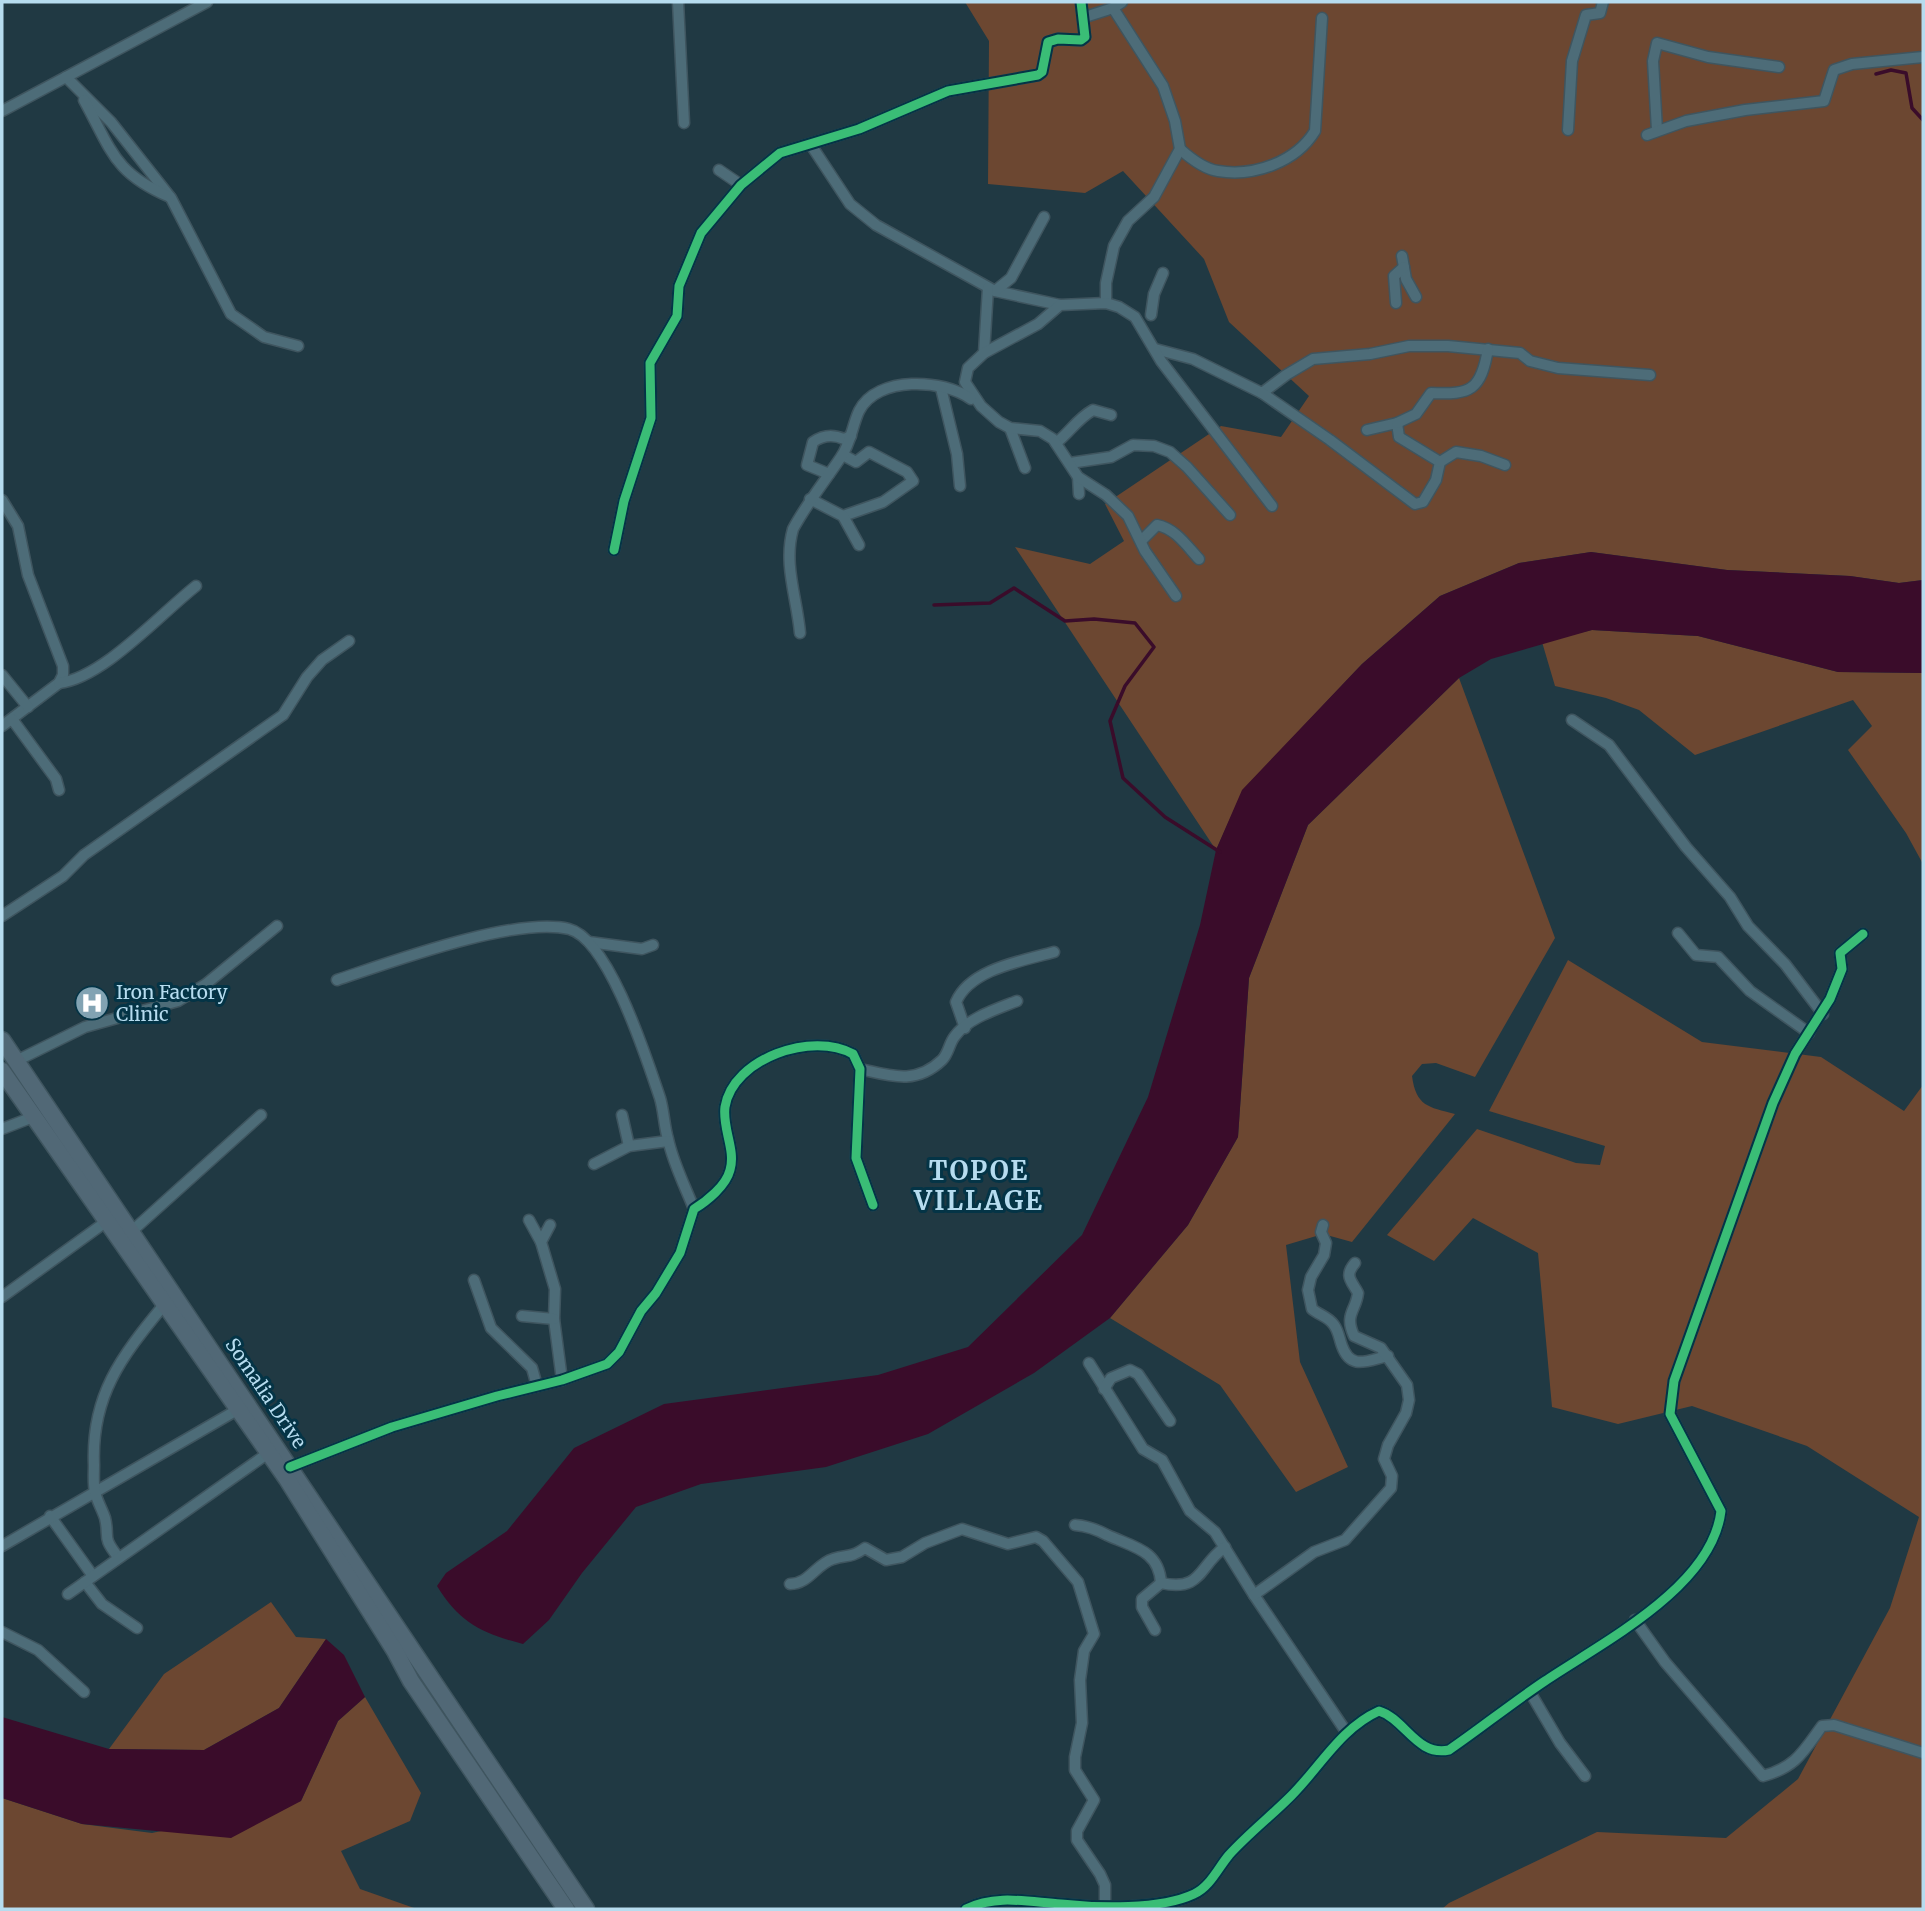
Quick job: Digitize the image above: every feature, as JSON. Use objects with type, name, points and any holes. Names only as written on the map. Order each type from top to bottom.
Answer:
[{"type":"main road","name":"Somalia Drive","points":[[2,1040],[586,1909]]},
{"type":"main road","name":"Somalia Drive","points":[[2,1071],[163,1306],[287,1479],[411,1681],[566,1909]]},
{"type":"street","points":[[2,111],[207,2]]},
{"type":"street","points":[[678,2],[684,123]]},
{"type":"street","points":[[614,550],[624,501],[652,418],[650,363],[677,316],[679,286],[701,233],[741,185],[780,153],[859,129],[948,91],[1038,75],[1042,72],[1048,42],[1058,39],[1082,40],[1085,37],[1085,17],[1081,2]]},
{"type":"street","points":[[1568,131],[1572,61],[1586,15],[1600,13],[1604,2]]},
{"type":"street","points":[[1085,17],[1117,5],[1163,86],[1175,121],[1180,149],[1154,197],[1128,221],[1114,246],[1106,284],[1106,303]]},
{"type":"street","points":[[1180,149],[1216,172],[1258,171],[1280,162],[1310,139],[1315,131],[1322,18]]},
{"type":"street","points":[[1657,130],[1653,61],[1657,43],[1708,57],[1779,67]]},
{"type":"street","points":[[1647,135],[1657,130],[1745,110],[1824,101],[1834,70],[1852,64],[1923,57]]},
{"type":"street","points":[[66,77],[111,122],[171,198],[232,314],[264,337],[298,346]]},
{"type":"street","points":[[79,92],[120,166],[135,181],[171,198]]},
{"type":"street","points":[[811,145],[858,212],[895,237],[992,289],[1060,305],[1106,303],[1135,317],[1155,349],[1272,506]]},
{"type":"street","points":[[719,170],[741,185]]},
{"type":"street","points":[[992,289],[1011,278],[1044,217]]},
{"type":"street","points":[[1402,256],[1408,286],[1416,297]]},
{"type":"street","points":[[1396,303],[1394,276],[1404,267]]},
{"type":"street","points":[[1151,315],[1154,294],[1163,273]]},
{"type":"street","points":[[984,353],[992,289]]},
{"type":"street","points":[[945,387],[984,353],[1038,324],[1060,305]]},
{"type":"street","points":[[1262,393],[1286,374],[1312,359],[1370,354],[1409,346],[1488,349],[1520,353],[1530,361],[1558,368],[1650,375]]},
{"type":"street","points":[[1155,349],[1193,359],[1262,393],[1331,440],[1415,504],[1428,498],[1440,462],[1456,452],[1481,456],[1505,465]]},
{"type":"street","points":[[1367,430],[1397,423],[1416,414],[1431,393],[1462,394],[1475,386],[1484,371],[1488,349]]},
{"type":"street","points":[[968,368],[965,382],[981,407]]},
{"type":"street","points":[[800,633],[790,574],[789,542],[793,529],[810,499],[843,455],[859,411],[877,394],[904,385],[945,387],[981,407],[1010,428],[1040,431],[1056,443],[1078,477],[1112,500],[1128,516],[1140,541],[1176,596]]},
{"type":"street","points":[[945,387],[960,485]]},
{"type":"street","points":[[1056,443],[1071,432],[1077,420],[1093,410],[1111,415]]},
{"type":"street","points":[[1397,423],[1399,437],[1440,462]]},
{"type":"street","points":[[1010,428],[1026,468]]},
{"type":"street","points":[[829,474],[807,466],[813,442],[821,437],[836,435],[844,439],[851,436]]},
{"type":"street","points":[[1070,463],[1111,457],[1133,444],[1154,446],[1170,452],[1187,467],[1230,514]]},
{"type":"street","points":[[843,455],[856,462],[869,452],[907,471],[913,481],[883,502],[843,516]]},
{"type":"street","points":[[1078,477],[1079,494]]},
{"type":"street","points":[[810,499],[843,516],[859,545]]},
{"type":"street","points":[[2,500],[18,526],[28,575],[63,666],[64,675],[59,683],[2,726]]},
{"type":"street","points":[[1140,541],[1157,525],[1162,526],[1171,530],[1199,559]]},
{"type":"street","points":[[59,683],[83,678],[106,663],[195,586]]},
{"type":"street","points":[[2,916],[63,876],[84,855],[283,715],[322,660],[349,641]]},
{"type":"street","points":[[2,675],[28,707]]},
{"type":"street","points":[[12,719],[56,779],[59,790]]},
{"type":"street","points":[[1572,720],[1609,745],[1686,847],[1730,897],[1748,926],[1785,964],[1823,1014]]},
{"type":"street","points":[[16,1061],[85,1027],[178,1000],[206,984],[277,926]]},
{"type":"street","points":[[290,1467],[392,1427],[562,1380],[607,1364],[619,1352],[641,1311],[656,1293],[680,1253],[694,1209],[668,1141],[660,1100],[625,998],[589,942],[571,929],[534,926],[438,948],[337,980]]},
{"type":"street","points":[[1678,933],[1696,955],[1718,957],[1750,991],[1809,1032]]},
{"type":"street","points":[[967,1909],[994,1900],[1133,1906],[1195,1894],[1205,1886],[1229,1856],[1311,1775],[1347,1733],[1379,1711],[1386,1713],[1411,1738],[1440,1752],[1449,1750],[1635,1620],[1668,1595],[1694,1570],[1720,1521],[1718,1502],[1670,1414],[1674,1381],[1773,1103],[1795,1054],[1823,1014],[1842,970],[1840,953],[1863,934]]},
{"type":"street","points":[[589,942],[642,949],[653,945]]},
{"type":"street","points":[[965,1028],[956,1002],[961,990],[982,975],[1054,952]]},
{"type":"street","points":[[860,1069],[905,1080],[922,1074],[942,1060],[955,1036],[965,1028],[988,1012],[1017,1000]]},
{"type":"street","points":[[694,1209],[706,1201],[729,1176],[732,1160],[724,1121],[729,1092],[754,1067],[797,1046],[816,1044],[846,1050],[853,1054],[860,1069],[856,1158],[873,1206]]},
{"type":"street","points":[[131,1232],[261,1115]]},
{"type":"street","points":[[622,1115],[629,1146]]},
{"type":"street","points":[[2,1129],[33,1117]]},
{"type":"street","points":[[594,1164],[629,1146],[668,1141]]},
{"type":"street","points":[[529,1220],[541,1242],[555,1289],[554,1319],[562,1380]]},
{"type":"street","points":[[2,1297],[107,1221]]},
{"type":"street","points":[[541,1242],[550,1225]]},
{"type":"street","points":[[1323,1225],[1321,1232],[1326,1243],[1324,1255],[1311,1277],[1308,1290],[1312,1309],[1330,1319],[1352,1362],[1359,1364],[1388,1356]]},
{"type":"street","points":[[1254,1595],[1321,1547],[1332,1546],[1345,1540],[1391,1488],[1392,1476],[1384,1459],[1409,1400],[1407,1385],[1381,1349],[1354,1336],[1351,1329],[1349,1313],[1357,1293],[1348,1278],[1348,1271],[1355,1263]]},
{"type":"street","points":[[474,1280],[491,1328],[532,1368],[537,1386]]},
{"type":"street","points":[[118,1557],[107,1543],[104,1532],[106,1521],[94,1491],[93,1447],[99,1404],[134,1341],[163,1306]]},
{"type":"street","points":[[522,1316],[554,1319]]},
{"type":"street","points":[[1089,1363],[1143,1449],[1166,1464],[1191,1511],[1216,1532],[1254,1595],[1347,1733]]},
{"type":"street","points":[[1104,1389],[1111,1378],[1130,1370],[1138,1374],[1170,1421]]},
{"type":"street","points":[[2,1546],[237,1410]]},
{"type":"street","points":[[68,1594],[267,1454]]},
{"type":"street","points":[[50,1516],[102,1604],[137,1628]]},
{"type":"street","points":[[1075,1525],[1099,1529],[1144,1550],[1158,1567],[1161,1583]]},
{"type":"street","points":[[790,1584],[802,1583],[818,1567],[832,1559],[849,1558],[865,1548],[886,1560],[894,1559],[962,1529],[1008,1544],[1036,1537],[1043,1541],[1083,1591],[1086,1616],[1094,1634],[1084,1651],[1080,1680],[1082,1723],[1075,1757],[1075,1770],[1094,1800],[1077,1831],[1077,1840],[1105,1885],[1105,1905]]},
{"type":"street","points":[[1155,1630],[1146,1616],[1142,1599],[1161,1583],[1185,1586],[1194,1581],[1225,1547]]},
{"type":"street","points":[[1635,1620],[1665,1662],[1763,1776],[1781,1771],[1796,1762],[1822,1726],[1834,1725],[1923,1752]]},
{"type":"street","points":[[2,1632],[38,1650],[84,1692]]},
{"type":"street","points":[[1530,1692],[1560,1744],[1585,1776]]},
{"type":"shaded area","points":[[965,2],[1923,2],[1923,580],[1899,583],[1850,576],[1727,570],[1591,552],[1519,563],[1440,596],[1362,664],[1243,790],[1216,850],[1015,547],[1090,564],[1124,541],[1105,504],[1221,426],[1281,437],[1309,396],[1229,322],[1204,259],[1123,171],[1085,193],[988,184],[989,41]]},
{"type":"shaded area","points":[[1591,552],[1727,570],[1850,576],[1899,583],[1923,580],[1923,673],[1838,672],[1698,636],[1592,630],[1491,659],[1459,678],[1308,825],[1249,978],[1238,1137],[1188,1225],[1110,1318],[1034,1373],[928,1434],[826,1467],[701,1484],[636,1507],[582,1573],[549,1620],[523,1644],[483,1631],[454,1609],[437,1586],[446,1573],[507,1531],[574,1448],[664,1404],[878,1375],[968,1347],[1082,1235],[1148,1097],[1200,925],[1216,850],[1242,790],[1362,664],[1440,596],[1519,563]]},
{"type":"shaded area","points":[[1592,630],[1698,636],[1838,672],[1923,673],[1923,864],[1906,833],[1848,750],[1872,726],[1853,700],[1695,755],[1639,710],[1606,698],[1555,686],[1542,642]]},
{"type":"shaded area","points":[[1459,678],[1555,938],[1475,1077],[1436,1063],[1422,1064],[1412,1076],[1417,1094],[1425,1104],[1455,1114],[1352,1242],[1323,1234],[1286,1245],[1300,1362],[1348,1467],[1296,1492],[1220,1385],[1110,1318],[1188,1225],[1238,1137],[1249,978],[1308,825]]},
{"type":"shaded area","points":[[1568,960],[1702,1042],[1821,1057],[1904,1111],[1923,1085],[1923,1909],[1442,1909],[1449,1903],[1597,1832],[1726,1838],[1798,1779],[1890,1608],[1919,1517],[1807,1446],[1692,1406],[1618,1424],[1552,1407],[1538,1253],[1473,1218],[1434,1261],[1387,1235],[1477,1129],[1576,1163],[1600,1165],[1605,1146],[1489,1111]]},
{"type":"shaded area","points":[[271,1602],[296,1637],[326,1639],[279,1708],[204,1750],[109,1749],[164,1674]]},
{"type":"shaded area","points":[[326,1639],[344,1655],[365,1697],[338,1721],[301,1801],[231,1838],[82,1824],[2,1798],[2,1717],[109,1749],[204,1750],[279,1708]]},
{"type":"shaded area","points":[[365,1697],[421,1793],[410,1821],[341,1851],[360,1889],[417,1909],[2,1909],[2,1798],[82,1824],[152,1833],[301,1801],[338,1721]]},
{"type":"waterway","points":[[1876,74],[1891,70],[1906,73],[1912,108],[1923,120]]},
{"type":"waterway","points":[[934,605],[990,603],[1014,588],[1065,621],[1094,619],[1135,623],[1154,647],[1125,686],[1110,721],[1123,778],[1165,817],[1220,852]]},
{"type":"cycle path","points":[[614,550],[624,501],[651,418],[650,363],[677,316],[679,286],[701,233],[741,185],[780,153],[859,129],[948,91],[1038,75],[1042,72],[1048,42],[1058,39],[1081,40],[1085,37],[1081,2]]},
{"type":"cycle path","points":[[966,1909],[977,1904],[1001,1900],[1093,1906],[1147,1905],[1194,1894],[1209,1882],[1236,1847],[1291,1796],[1342,1738],[1365,1718],[1379,1711],[1396,1721],[1428,1748],[1449,1750],[1533,1689],[1624,1630],[1677,1588],[1698,1564],[1713,1539],[1721,1511],[1670,1414],[1674,1381],[1773,1103],[1795,1054],[1830,999],[1842,969],[1840,953],[1863,934]]},
{"type":"cycle path","points":[[290,1467],[392,1427],[562,1380],[607,1364],[619,1352],[641,1311],[656,1293],[680,1253],[694,1209],[705,1202],[728,1176],[731,1155],[725,1107],[731,1090],[743,1075],[758,1063],[777,1054],[817,1046],[836,1048],[853,1054],[860,1069],[856,1158],[873,1205]]},
{"type":"place","name":"Iron Factory Clinic","points":[[92,1003]]},
{"type":"district","name":"TOPOE VILLAGE","points":[[979,1185]]}]
